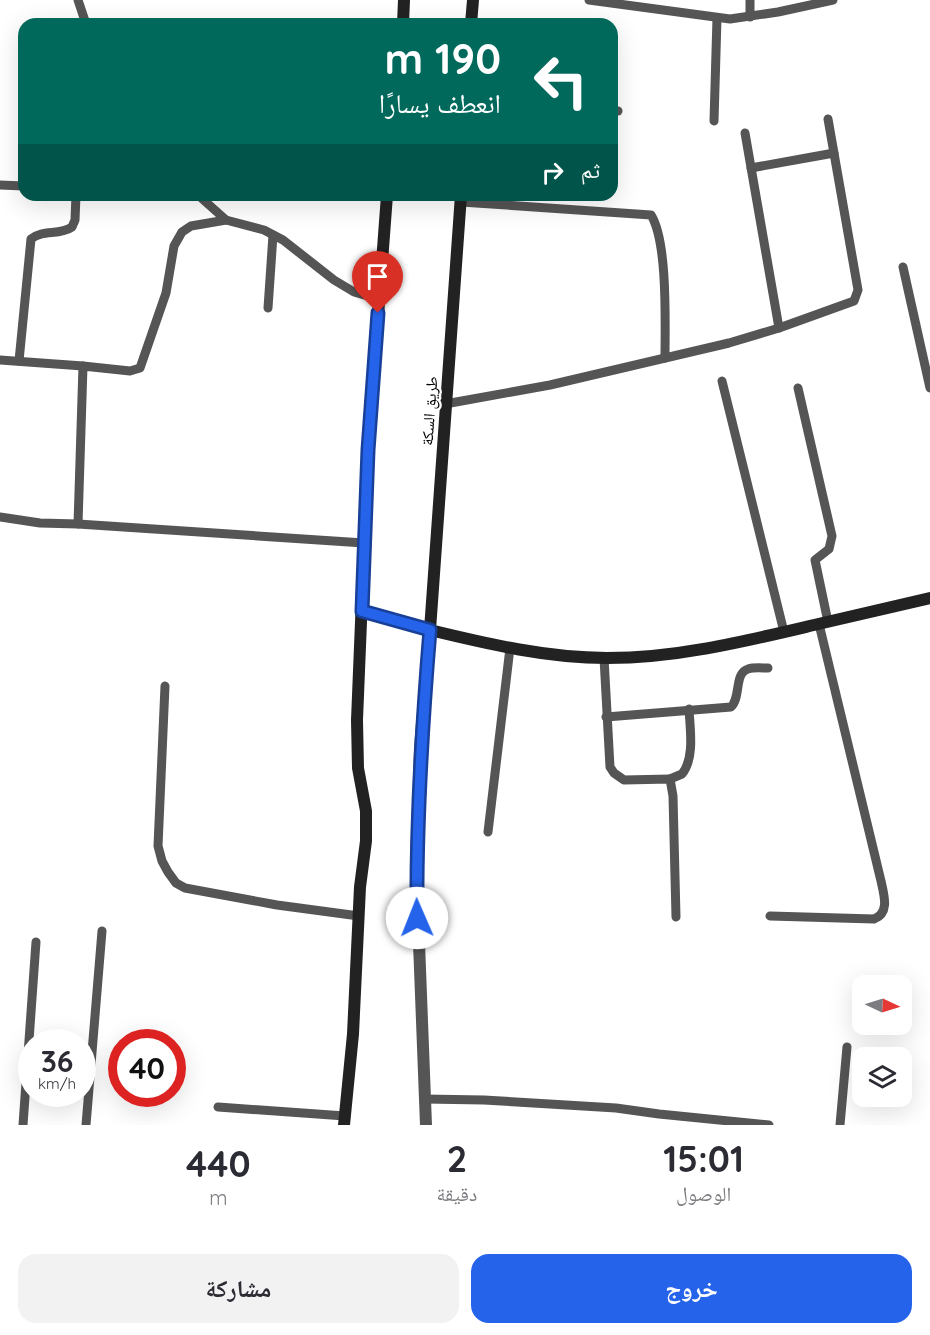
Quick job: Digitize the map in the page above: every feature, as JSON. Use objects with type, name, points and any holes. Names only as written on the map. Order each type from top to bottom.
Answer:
[{"type":"main road","points":[[403,18],[404,0]]},
{"type":"main road","points":[[472,18],[473,0]]},
{"type":"main road","points":[[344,1121],[353,1034],[366,823],[358,768],[357,720],[364,543],[378,299],[386,201]]},
{"type":"main road","name":"طريق السكة","points":[[430,630],[461,201]]},
{"type":"main road","points":[[430,630],[510,648],[558,655],[604,658],[667,655],[784,632],[930,597]]},
{"type":"street","points":[[78,0],[84,18]]},
{"type":"street","points":[[589,0],[717,18],[750,17],[832,0]]},
{"type":"street","points":[[750,0],[750,17]]},
{"type":"street","points":[[714,122],[717,18]]},
{"type":"street","points":[[445,404],[550,385],[729,343],[851,303],[858,294],[828,119]]},
{"type":"street","points":[[745,134],[779,328]]},
{"type":"street","points":[[751,168],[834,153]]},
{"type":"street","points":[[0,185],[18,186]]},
{"type":"street","points":[[19,361],[31,238],[36,234],[59,233],[72,227],[75,220],[76,201]]},
{"type":"street","points":[[205,201],[226,220]]},
{"type":"street","points":[[485,201],[651,215],[659,234],[664,292],[665,358]]},
{"type":"street","points":[[0,360],[130,371],[140,368],[165,293],[174,246],[182,232],[191,226],[226,220],[248,225],[273,235],[294,248],[334,280],[354,292],[378,299]]},
{"type":"street","points":[[268,308],[273,235]]},
{"type":"street","points":[[903,267],[930,388]]},
{"type":"street","points":[[78,524],[82,366]]},
{"type":"street","points":[[722,381],[784,632]]},
{"type":"street","points":[[770,916],[874,919],[881,916],[885,901],[824,623],[815,560],[829,549],[832,536],[798,388]]},
{"type":"street","points":[[0,517],[40,523],[364,543]]},
{"type":"street","points":[[362,611],[430,630],[420,747],[416,865],[426,1125]]},
{"type":"street","points":[[488,832],[510,648]]},
{"type":"street","points":[[604,658],[608,756],[614,774],[624,780],[670,779],[682,774],[687,767],[690,747],[689,709]]},
{"type":"street","points":[[606,717],[731,707],[744,671],[768,668]]},
{"type":"street","points":[[165,687],[158,846],[162,861],[176,882],[185,888],[230,897],[359,916]]},
{"type":"street","points":[[670,779],[673,796],[676,917]]},
{"type":"street","points":[[86,1125],[102,931]]},
{"type":"street","points":[[23,1125],[36,942]]},
{"type":"street","points":[[840,1125],[842,1123],[847,1047]]},
{"type":"street","points":[[424,1099],[484,1100],[616,1108],[769,1125]]},
{"type":"street","points":[[218,1107],[344,1121]]},
{"type":"route","points":[[378,313],[368,450],[362,611],[430,630],[420,747],[416,865],[417,918]]}]
